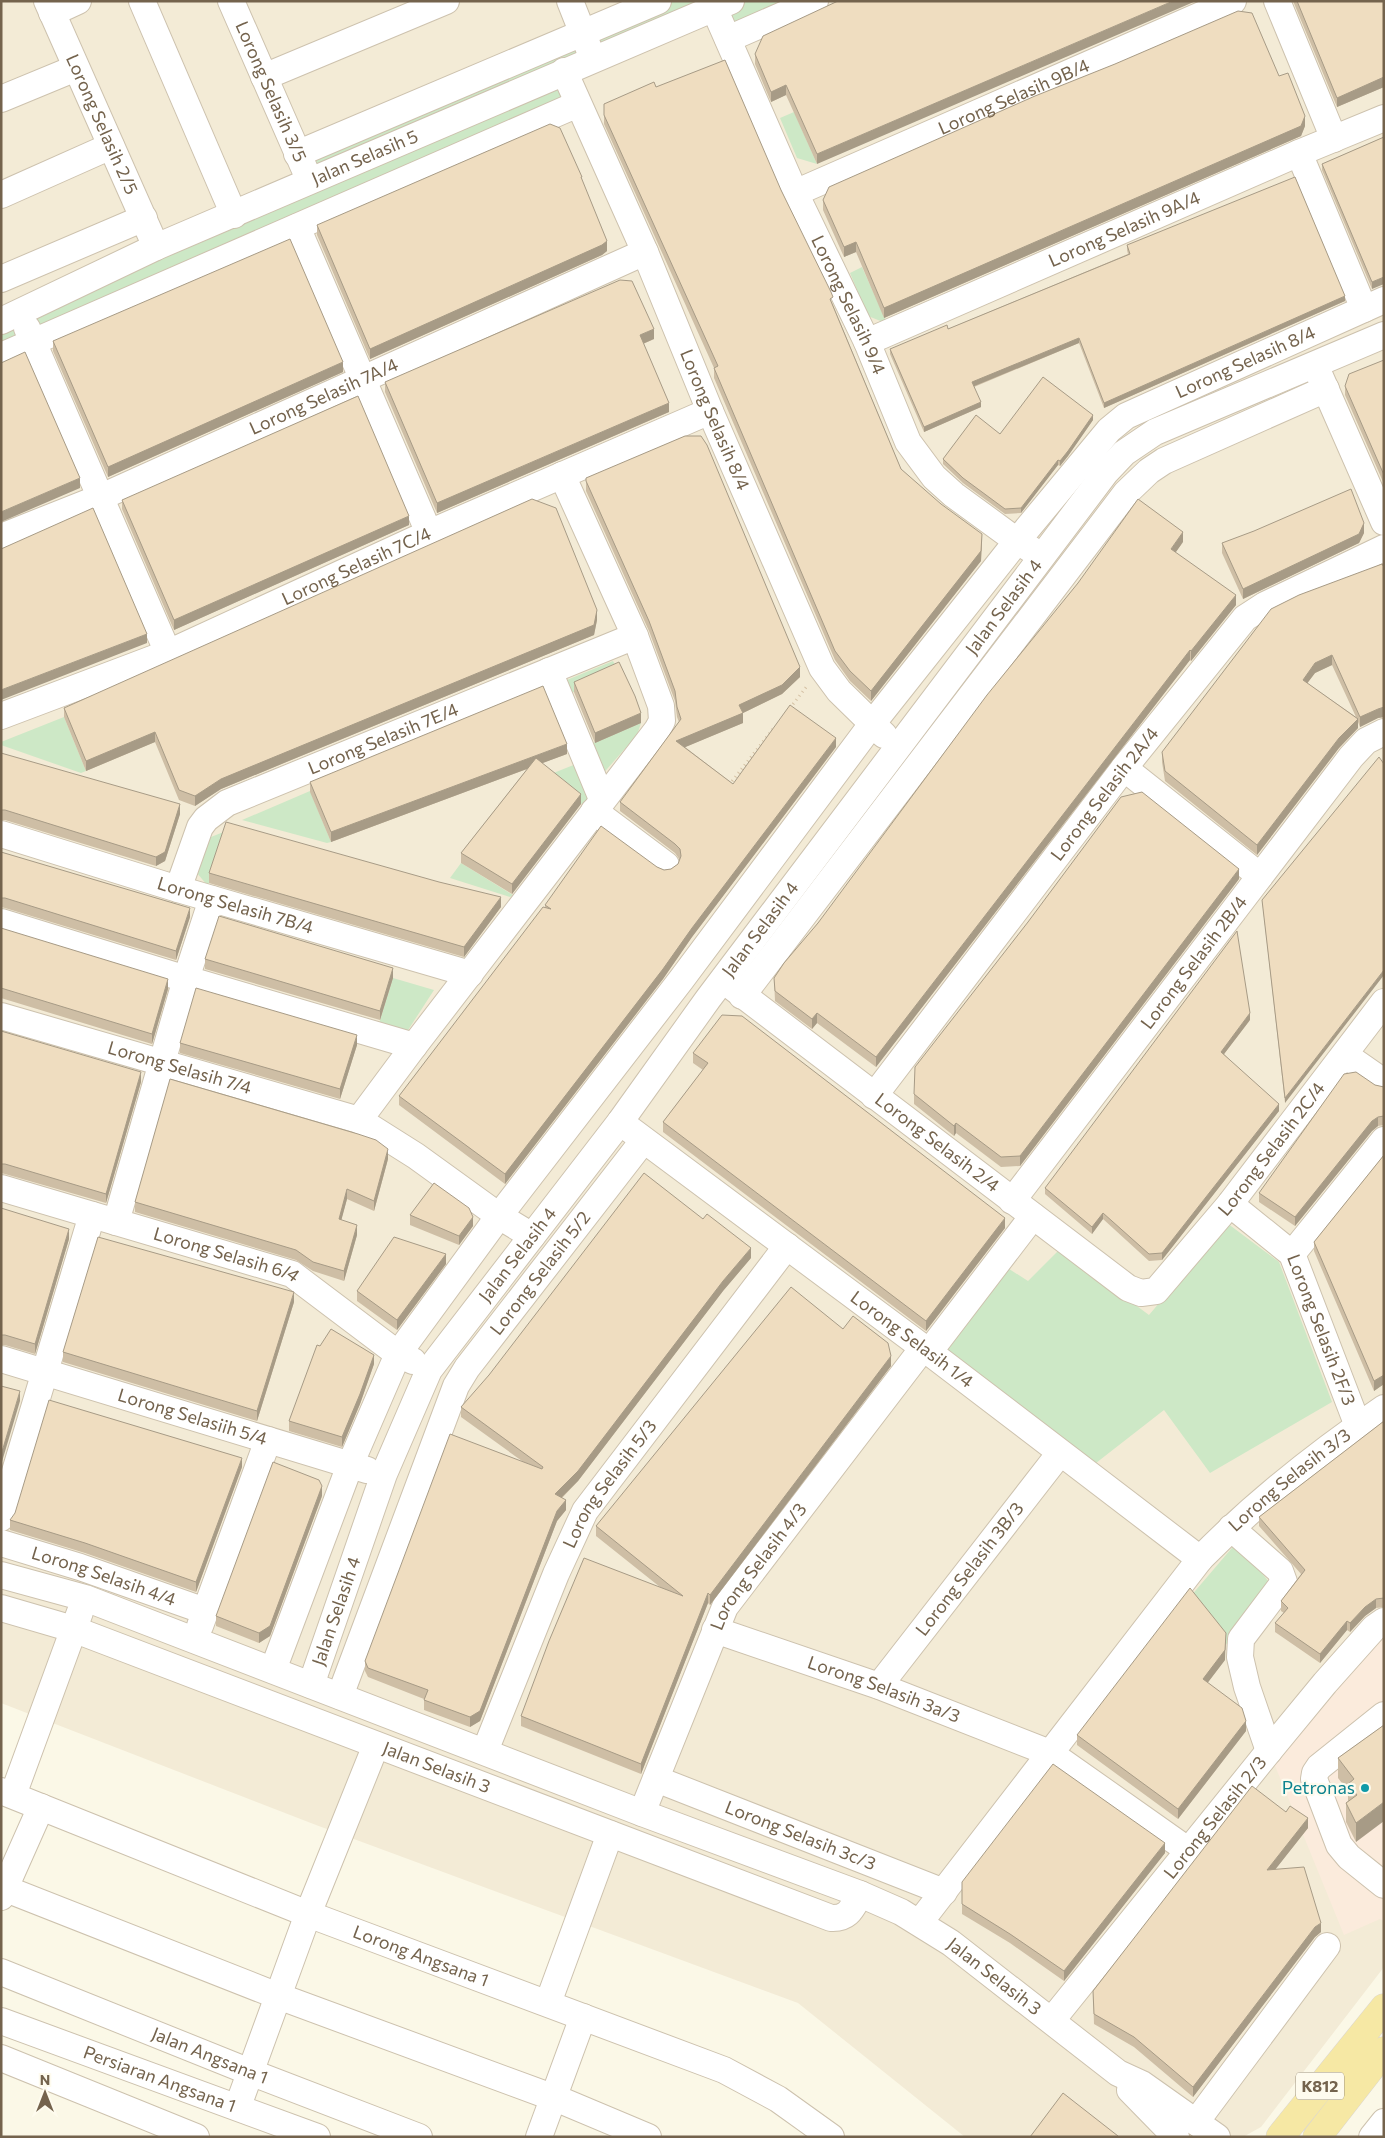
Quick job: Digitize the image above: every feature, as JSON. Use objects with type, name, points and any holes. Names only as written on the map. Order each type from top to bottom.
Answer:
[{"type":"main road","name":"K812","points":[[1280,2137],[1384,2008]]},
{"type":"main road","name":"K812","points":[[1317,2137],[1384,2051]]},
{"type":"street","points":[[50,7],[78,1]]},
{"type":"street","points":[[142,1],[234,215]]},
{"type":"street","points":[[264,77],[446,1]]},
{"type":"street","points":[[570,1],[594,58]]},
{"type":"street","name":"Jalan Selasih 5","points":[[297,154],[658,1]]},
{"type":"street","points":[[728,39],[815,1]]},
{"type":"street","name":"Lorong Selasih 9B/4","points":[[795,193],[1233,1]]},
{"type":"street","points":[[1276,1],[1334,138]]},
{"type":"street","name":"Lorong Selasih 3/5","points":[[232,2],[310,182]]},
{"type":"street","name":"Jalan Selasih 5","points":[[11,317],[156,247],[234,215],[594,58],[722,5]]},
{"type":"street","name":"Lorong Selasih 9/4","points":[[722,5],[728,39],[795,193],[867,342],[908,442],[934,477],[954,494],[1017,541],[1042,555]]},
{"type":"street","name":"Lorong Selasih 2/5","points":[[50,7],[156,247]]},
{"type":"street","points":[[1,99],[76,68]]},
{"type":"street","name":"Lorong Selasih 8/4","points":[[564,72],[645,252],[710,411],[822,668],[839,691],[872,724],[898,746]]},
{"type":"street","points":[[1,356],[578,104]]},
{"type":"street","name":"Lorong Selasih 9A/4","points":[[867,342],[1299,153],[1384,118]]},
{"type":"street","points":[[1,194],[111,146]]},
{"type":"street","points":[[1299,153],[1374,304]]},
{"type":"street","points":[[1,279],[144,218]]},
{"type":"street","points":[[297,227],[429,532]]},
{"type":"street","name":"Lorong Selasih 7A/4","points":[[1,537],[100,498],[362,378],[645,252]]},
{"type":"street","name":"Lorong Selasih 8/4","points":[[273,1670],[350,1466],[398,1354],[499,1216],[681,980],[872,724],[1017,541],[1109,430],[1126,416],[1374,304]]},
{"type":"street","points":[[11,317],[33,343],[168,653]]},
{"type":"street","name":"Jalan Selasih 4","points":[[311,1684],[384,1474],[429,1370],[620,1122],[724,992],[898,746],[1106,472],[1131,448],[1155,432],[1384,335]]},
{"type":"street","points":[[1315,365],[1384,522]]},
{"type":"street","points":[[724,992],[1126,493],[1149,471],[1164,461],[1326,388]]},
{"type":"street","name":"Lorong Selasih 7C/4","points":[[1,716],[168,653],[429,532],[710,411]]},
{"type":"street","points":[[359,1120],[662,721],[661,706],[635,636],[562,475]]},
{"type":"street","name":"Lorong Selasih 2A/4","points":[[874,1096],[1124,768],[1245,618],[1265,605],[1384,548]]},
{"type":"street","name":"Lorong Selasih 7E/4","points":[[178,890],[200,827],[206,819],[227,803],[635,636]]},
{"type":"street","points":[[549,671],[598,805],[666,865]]},
{"type":"street","name":"Lorong Selasih 2B/4","points":[[1012,1201],[1351,757],[1366,741],[1384,732]]},
{"type":"street","points":[[1124,768],[1260,876]]},
{"type":"street","name":"Lorong Selasih 7B/4","points":[[1,834],[178,890],[470,974]]},
{"type":"street","points":[[1,1518],[45,1372],[163,1062],[186,979],[212,899]]},
{"type":"street","points":[[1,922],[414,1046]]},
{"type":"street","name":"Lorong Selasih 2/4","points":[[681,980],[724,992],[874,1096],[1128,1288],[1141,1293],[1156,1290]]},
{"type":"street","name":"Lorong Selasih 2C/4","points":[[1156,1290],[1230,1204],[1384,1002]]},
{"type":"street","name":"Lorong Selasih 7/4","points":[[1,1016],[359,1120],[416,1156],[499,1216],[532,1236]]},
{"type":"street","points":[[1345,1055],[1384,1082]]},
{"type":"street","name":"Lorong Selasih 1/4","points":[[620,1122],[926,1350],[1200,1559]]},
{"type":"street","points":[[1292,1254],[1384,1140]]},
{"type":"street","name":"Lorong Selasih 5/2","points":[[340,1696],[446,1409],[467,1368],[643,1141]]},
{"type":"street","name":"Lorong Selasih 6/4","points":[[1,1188],[292,1274],[398,1354],[429,1370]]},
{"type":"street","name":"Lorong Selasih 2F/3","points":[[1230,1204],[1292,1254],[1358,1426]]},
{"type":"street","name":"Lorong Selasih 4/3","points":[[642,1813],[725,1607],[1033,1216]]},
{"type":"street","name":"Lorong Selasih 5/3","points":[[485,1751],[556,1574],[585,1511],[787,1246]]},
{"type":"street","name":"Lorong Selasiih 5/4","points":[[1,1359],[350,1466],[384,1474]]},
{"type":"street","name":"Lorong Selasih 3/3","points":[[1200,1559],[1263,1500],[1384,1408]]},
{"type":"street","points":[[194,1641],[268,1440]]},
{"type":"street","name":"Lorong Selasih 3B/3","points":[[879,1686],[1060,1453]]},
{"type":"street","points":[[1231,1528],[1280,1570],[1284,1582],[1241,1639],[1240,1657],[1247,1687],[1269,1751]]},
{"type":"street","name":"Lorong Selasih 4/4","points":[[1,1543],[80,1567],[205,1611]]},
{"type":"street","points":[[920,1922],[1200,1559]]},
{"type":"street","name":"Jalan Selasih 3","points":[[1,1575],[85,1598],[642,1813],[860,1894],[920,1922],[952,1943],[1118,2073],[1142,2084],[1196,2132]]},
{"type":"street","points":[[7,1793],[85,1598]]},
{"type":"street","name":"Jalan Selasih 3","points":[[1,1608],[74,1629],[831,1918],[847,1915],[860,1894]]},
{"type":"street","name":"Lorong Selasih 2/3","points":[[1052,2020],[1325,1683],[1374,1628],[1384,1621]]},
{"type":"street","name":"Lorong Selasih 3a/3","points":[[715,1630],[879,1686],[1050,1754],[1189,1851]]},
{"type":"street","points":[[1384,1714],[1319,1767],[1314,1779],[1339,1845],[1349,1857],[1384,1885]]},
{"type":"street","points":[[238,2106],[308,1914],[376,1745]]},
{"type":"street","name":"Lorong Selasih 3c/3","points":[[656,1779],[944,1892]]},
{"type":"street","name":"Lorong Angsana 1","points":[[7,1793],[308,1914],[724,2070],[778,2099],[831,2137]]},
{"type":"street","points":[[41,1807],[2,1891],[278,1996],[555,2098],[648,2137]]},
{"type":"street","points":[[548,2003],[610,1834]]},
{"type":"street","points":[[1196,2132],[1328,1946]]},
{"type":"street","name":"Jalan Angsana 1","points":[[1,1972],[250,2072],[419,2137]]},
{"type":"street","points":[[540,2137],[583,2017]]},
{"type":"street","name":"Persiaran Angsana 1","points":[[1,2021],[238,2106],[317,2137]]},
{"type":"street","points":[[2,2061],[159,2130],[196,2137]]},
{"type":"street","points":[[1372,2137],[1384,2122]]},
{"type":"path","points":[[786,713],[822,668]]},
{"type":"path","points":[[726,789],[774,728]]},
{"type":"shaded area","points":[[1,1],[1384,1],[1384,1967],[1261,2127],[1243,2137],[965,2137],[798,2003],[316,1825],[1,1703]]},
{"type":"shaded area","points":[[1384,1621],[1384,1921],[1380,1919],[1344,1935],[1269,1751]]},
{"type":"green space","points":[[658,1],[815,1],[728,39],[714,9],[564,72],[578,104],[1,356],[1,321],[309,182],[297,154]]},
{"type":"green space","points":[[794,112],[817,164],[797,158],[780,118]]},
{"type":"green space","points":[[862,267],[886,321],[883,322],[868,316],[850,273]]},
{"type":"green space","points":[[613,661],[619,672],[567,695],[562,682]]},
{"type":"green space","points":[[64,717],[86,771],[81,773],[1,745],[1,742]]},
{"type":"green space","points":[[641,723],[637,735],[600,777],[588,745]]},
{"type":"green space","points":[[576,764],[591,793],[583,805],[546,776]]},
{"type":"green space","points":[[310,791],[331,842],[327,843],[242,820]]},
{"type":"green space","points":[[226,831],[208,886],[196,872],[206,839]]},
{"type":"green space","points":[[461,863],[513,895],[510,897],[450,878]]},
{"type":"green space","points":[[393,978],[434,990],[401,1041],[376,1033]]},
{"type":"green space","points":[[1227,1223],[1279,1262],[1332,1402],[1210,1473],[1164,1410],[1096,1463],[945,1350],[1006,1267],[1028,1281],[1060,1249],[1149,1315]]},
{"type":"green space","points":[[1237,1542],[1277,1592],[1232,1651],[1190,1597]]},
{"type":"building","points":[[838,1],[1173,1],[817,154],[786,85],[771,92],[755,54],[763,36]]},
{"type":"building","points":[[1297,1],[1384,1],[1384,77],[1337,98]]},
{"type":"building","points":[[1238,11],[1252,13],[1279,76],[1288,73],[1305,116],[1301,126],[884,308],[856,242],[844,247],[823,200],[829,187],[1035,96]]},
{"type":"building","points":[[725,60],[781,190],[831,292],[833,297],[830,299],[901,469],[941,504],[982,534],[981,551],[871,691],[850,671],[835,651],[714,368],[718,366],[604,115],[604,104],[654,82],[656,87]]},
{"type":"building","points":[[550,124],[560,128],[607,241],[602,245],[370,349],[317,225]]},
{"type":"building","points":[[1384,137],[1384,277],[1372,282],[1322,164]]},
{"type":"building","points":[[1295,177],[1345,296],[1104,403],[1079,338],[972,382],[981,402],[924,427],[890,349],[947,325],[948,329],[1130,254],[1127,245]]},
{"type":"building","points":[[290,239],[343,362],[108,467],[53,341]]},
{"type":"building","points":[[620,280],[632,281],[654,329],[640,335],[669,403],[437,503],[385,382]]},
{"type":"building","points":[[25,352],[80,478],[1,512],[1,363]]},
{"type":"building","points":[[1384,360],[1384,475],[1345,386],[1349,374]]},
{"type":"building","points":[[1043,377],[1093,415],[1068,451],[1060,461],[1058,460],[1021,508],[1005,509],[963,478],[943,459],[976,415],[1000,434]]},
{"type":"building","points":[[358,396],[409,516],[174,620],[122,500]]},
{"type":"building","points":[[685,436],[701,436],[707,445],[800,667],[782,685],[739,705],[743,713],[676,741],[733,784],[790,705],[836,738],[663,969],[505,1174],[399,1096],[543,907],[551,909],[545,905],[601,826],[657,867],[664,870],[671,869],[678,864],[681,856],[680,849],[620,802],[681,719],[675,691],[649,621],[586,478]]},
{"type":"building","points":[[1351,489],[1364,523],[1359,534],[1243,589],[1222,543]]},
{"type":"building","points":[[532,499],[556,508],[597,610],[594,625],[221,779],[195,796],[179,790],[155,732],[86,761],[64,708]]},
{"type":"building","points":[[1138,499],[1183,532],[1171,549],[1236,595],[1190,650],[876,1057],[817,1013],[812,1019],[775,991],[774,978],[784,963],[818,923],[987,695],[1078,583]]},
{"type":"building","points":[[93,508],[147,634],[1,690],[1,549]]},
{"type":"building","points":[[1382,564],[1384,567],[1384,707],[1360,717],[1332,655],[1315,663],[1303,680],[1358,719],[1339,738],[1257,845],[1165,771],[1162,752],[1271,609],[1299,595]]},
{"type":"building","points":[[619,662],[641,713],[595,733],[574,682]]},
{"type":"building","points":[[543,686],[567,744],[331,832],[310,782]]},
{"type":"building","points":[[1,753],[180,804],[165,852],[156,857],[1,810]]},
{"type":"building","points":[[1379,757],[1384,764],[1384,970],[1285,1098],[1262,900]]},
{"type":"building","points":[[536,758],[581,794],[512,884],[461,853]]},
{"type":"building","points":[[1142,792],[1239,869],[1020,1156],[1001,1157],[956,1123],[954,1126],[914,1094],[915,1067],[1028,922],[1121,797]]},
{"type":"building","points":[[226,822],[439,882],[501,897],[464,947],[209,873]]},
{"type":"building","points":[[1,852],[190,908],[176,951],[1,898]]},
{"type":"building","points":[[219,916],[393,968],[380,1011],[205,959]]},
{"type":"building","points":[[1,928],[168,979],[152,1034],[1,988]]},
{"type":"building","points":[[1237,931],[1250,1013],[1221,1052],[1279,1104],[1162,1253],[1149,1254],[1103,1213],[1092,1227],[1045,1188]]},
{"type":"building","points":[[196,988],[357,1035],[340,1089],[180,1043]]},
{"type":"building","points":[[722,1015],[742,1016],[1005,1218],[926,1321],[663,1122],[708,1063],[693,1053]]},
{"type":"building","points":[[1,1031],[141,1072],[106,1194],[1,1164]]},
{"type":"building","points":[[1356,1072],[1375,1085],[1384,1087],[1384,1116],[1372,1121],[1295,1217],[1259,1193],[1344,1074]]},
{"type":"building","points":[[170,1079],[358,1134],[376,1140],[388,1149],[374,1201],[347,1189],[339,1219],[357,1225],[344,1271],[313,1262],[296,1250],[135,1202]]},
{"type":"building","points":[[1384,1155],[1384,1375],[1374,1381],[1314,1242]]},
{"type":"building","points":[[644,1173],[703,1219],[707,1214],[751,1248],[723,1281],[578,1471],[555,1494],[566,1500],[557,1511],[480,1711],[470,1717],[424,1700],[428,1690],[368,1668],[365,1661],[450,1434],[542,1469],[543,1467],[461,1407],[489,1375]]},
{"type":"building","points":[[434,1183],[469,1208],[473,1217],[459,1236],[410,1215]]},
{"type":"building","points":[[1,1208],[69,1229],[35,1344],[1,1335]]},
{"type":"building","points":[[98,1237],[294,1292],[257,1411],[63,1352]]},
{"type":"building","points":[[394,1237],[446,1254],[397,1320],[357,1291]]},
{"type":"building","points":[[791,1287],[843,1329],[853,1316],[888,1343],[891,1356],[710,1595],[708,1593],[641,1764],[521,1716],[549,1641],[584,1558],[683,1596],[596,1526]]},
{"type":"building","points":[[331,1329],[374,1355],[342,1437],[289,1421],[317,1345],[320,1346]]},
{"type":"building","points":[[1,1386],[20,1391],[1,1455]]},
{"type":"building","points":[[49,1400],[242,1458],[196,1582],[85,1543],[10,1520],[15,1513]]},
{"type":"building","points":[[1384,1421],[1384,1598],[1376,1599],[1365,1607],[1350,1623],[1347,1621],[1320,1654],[1275,1623],[1288,1608],[1281,1601],[1305,1570],[1259,1517]]},
{"type":"building","points":[[273,1462],[319,1480],[322,1486],[270,1626],[259,1633],[216,1616]]},
{"type":"building","points":[[1190,1588],[1226,1633],[1225,1650],[1203,1679],[1242,1708],[1246,1721],[1178,1809],[1077,1735]]},
{"type":"building","name":"Petronas","points":[[1384,1725],[1384,1802],[1356,1823],[1346,1803],[1357,1795],[1348,1784],[1354,1779],[1338,1758]]},
{"type":"building","points":[[1053,1764],[1165,1843],[1064,1971],[962,1904],[962,1882]]},
{"type":"building","points":[[1252,1786],[1286,1812],[1290,1806],[1308,1818],[1267,1870],[1304,1867],[1321,1923],[1315,1927],[1193,2087],[1134,2037],[1094,2014],[1093,1991]]},
{"type":"building","points":[[1063,2093],[1118,2136],[1118,2137],[1030,2137]]},
{"type":"place","name":"Petronas","points":[[1365,1788]]}]
